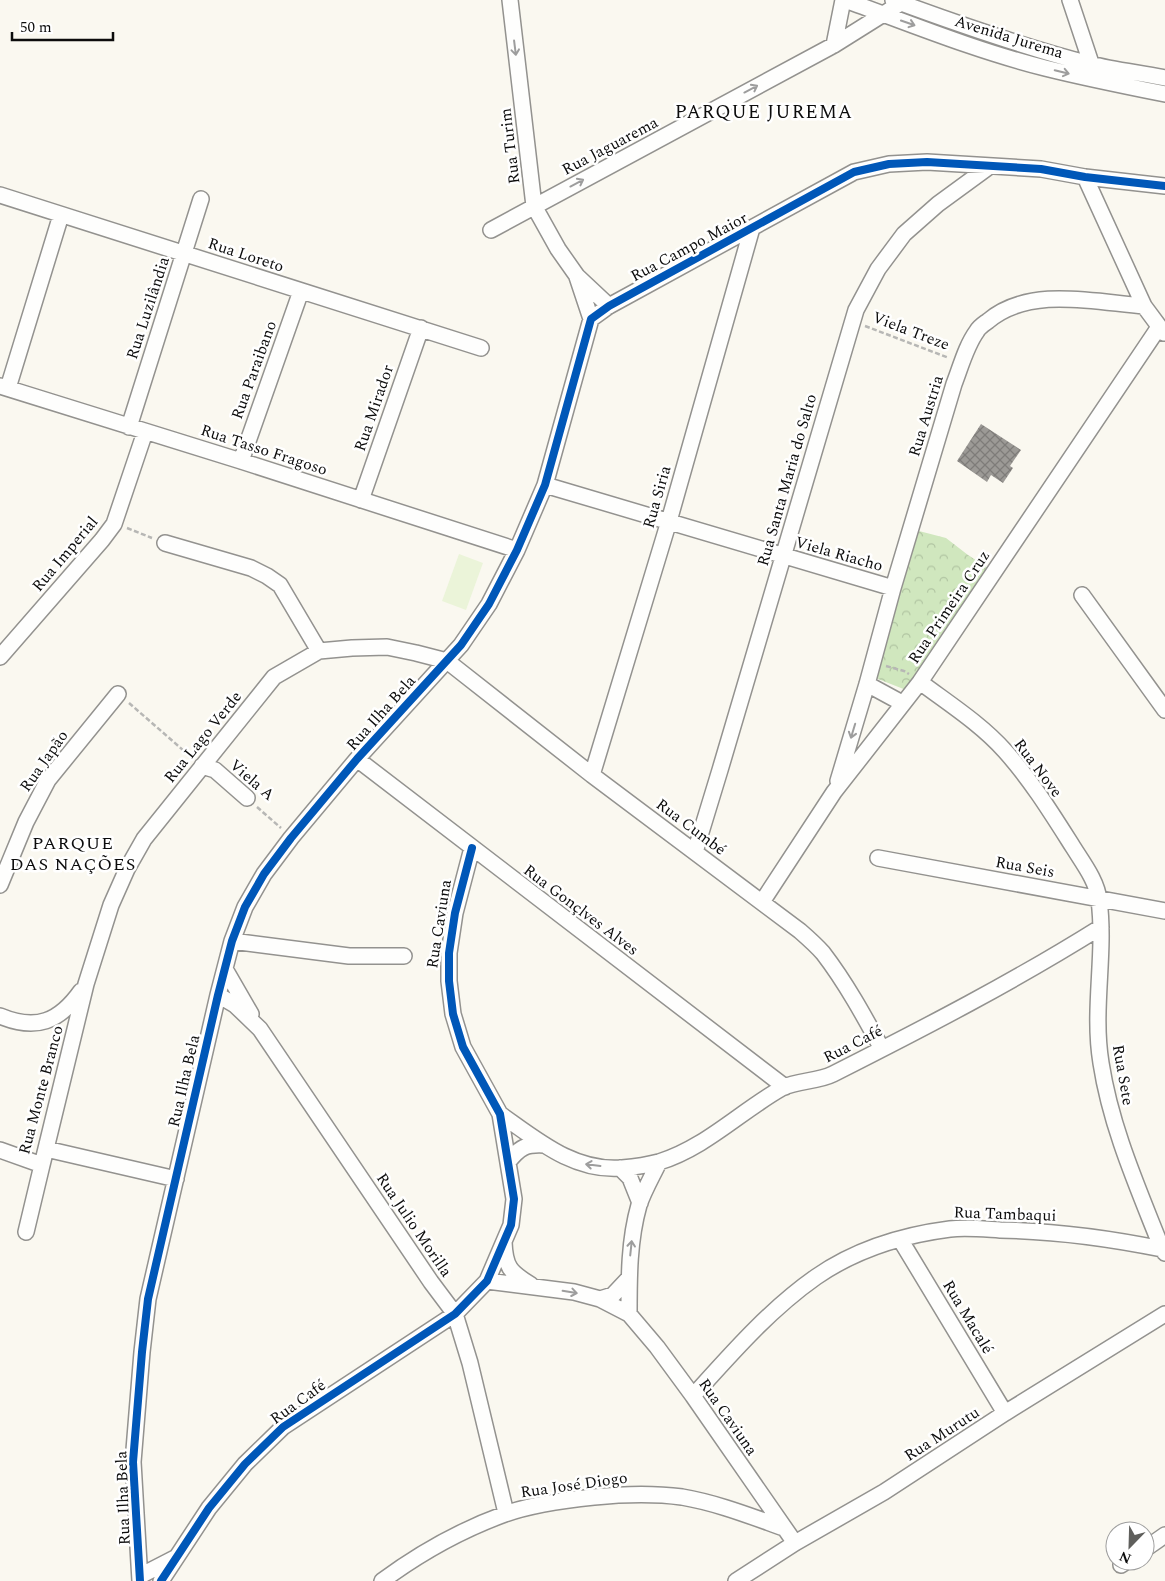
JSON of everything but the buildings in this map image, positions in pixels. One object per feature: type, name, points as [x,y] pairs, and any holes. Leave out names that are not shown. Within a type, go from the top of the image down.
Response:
[{"type":"street","name":"Rua Turim","points":[[510,0],[534,206],[558,249],[577,276],[609,306]]},
{"type":"street","name":"Avenida Jurema","points":[[844,0],[982,49],[1043,68],[1165,94]]},
{"type":"street","points":[[834,45],[844,0]]},
{"type":"street","points":[[1070,0],[1096,80]]},
{"type":"street","name":"Rua Jaguarema","points":[[491,230],[834,45],[884,14],[897,2]]},
{"type":"street","name":"Avenida Jurema","points":[[897,2],[986,34],[1092,64],[1165,78]]},
{"type":"street","name":"Rua Campo Maior","points":[[591,319],[609,306],[854,172],[889,164],[927,162],[1041,169],[1085,177],[1165,186]]},
{"type":"street","name":"Rua Santa Maria do Salto","points":[[695,852],[856,310],[878,269],[904,234],[938,204],[990,166]]},
{"type":"street","points":[[1085,177],[1144,306],[1162,330]]},
{"type":"street","name":"Rua Loreto","points":[[0,195],[481,348]]},
{"type":"street","name":"Rua Luzilândia","points":[[129,427],[201,199]]},
{"type":"street","points":[[4,387],[61,214]]},
{"type":"street","name":"Rua Siria","points":[[592,775],[669,521],[752,228]]},
{"type":"street","name":"Rua Turim","points":[[577,276],[591,319]]},
{"type":"street","name":"Rua Paraibano","points":[[241,461],[301,291]]},
{"type":"street","name":"Rua Austria","points":[[834,792],[954,384],[977,330],[1006,308],[1020,302],[1041,299],[1075,300],[1144,306]]},
{"type":"street","points":[[447,661],[461,645],[489,604],[517,550],[545,485],[591,319]]},
{"type":"street","name":"Rua Mirador","points":[[361,500],[421,328]]},
{"type":"street","name":"Rua Primeira Cruz","points":[[762,902],[834,792],[902,702],[920,682],[1162,330]]},
{"type":"street","name":"Rua Tasso Fragoso","points":[[4,387],[517,550]]},
{"type":"street","name":"Rua Imperial","points":[[0,657],[114,524],[145,432]]},
{"type":"street","name":"Viela Riacho","points":[[545,485],[893,588]]},
{"type":"street","points":[[165,542],[251,568],[280,585],[319,651]]},
{"type":"street","points":[[1082,595],[1165,710]]},
{"type":"street","name":"Rua Lago Verde","points":[[86,984],[111,905],[127,869],[144,839],[274,677],[319,651],[387,647],[416,652],[447,661]]},
{"type":"street","name":"Rua Cumbé","points":[[447,661],[592,775],[800,931],[821,952],[856,1003],[882,1050]]},
{"type":"street","name":"Rua Ilha Bela","points":[[140,1579],[133,1462],[148,1299],[232,941],[245,906],[264,874],[357,760],[447,661]]},
{"type":"street","points":[[869,677],[902,702]]},
{"type":"street","name":"Rua Nove","points":[[920,682],[1004,750],[1066,836],[1092,878],[1099,898]]},
{"type":"street","name":"Rua Japão","points":[[0,885],[26,822],[48,780],[118,694]]},
{"type":"street","name":"Rua Gonçlves Alves","points":[[357,760],[785,1087]]},
{"type":"street","name":"Viela A","points":[[202,766],[215,770],[247,798]]},
{"type":"street","name":"Rua Caviuna","points":[[472,848],[455,913],[449,953],[448,981],[453,1014],[463,1047],[500,1114],[514,1199],[510,1225],[487,1281]]},
{"type":"street","name":"Rua Seis","points":[[878,858],[1165,911]]},
{"type":"street","name":"Rua Sete","points":[[1099,898],[1101,927],[1098,1017],[1100,1060],[1108,1101],[1123,1148],[1163,1251]]},
{"type":"street","name":"Rua Café","points":[[659,1162],[704,1140],[751,1107],[785,1087],[826,1077],[882,1050],[1048,960],[1101,927]]},
{"type":"street","points":[[232,941],[349,956],[404,956]]},
{"type":"street","points":[[224,969],[260,1029]]},
{"type":"street","points":[[0,1016],[26,1024],[42,1023],[60,1015],[71,1005],[86,984]]},
{"type":"street","name":"Rua Monte Branco","points":[[0,1150],[42,1165],[86,984]]},
{"type":"street","name":"Rua Julio Morilla","points":[[218,995],[235,1005],[260,1029],[431,1282],[455,1314],[470,1363],[506,1514]]},
{"type":"street","name":"Rua Caviuna","points":[[500,1114],[566,1158],[588,1165],[620,1168],[659,1162]]},
{"type":"street","points":[[508,1162],[524,1146],[532,1144],[544,1145]]},
{"type":"street","points":[[46,1149],[176,1179]]},
{"type":"street","points":[[487,1281],[574,1292],[600,1299],[629,1314],[631,1244],[640,1203],[659,1162]]},
{"type":"street","points":[[26,1232],[42,1165]]},
{"type":"street","points":[[620,1168],[630,1178],[640,1203]]},
{"type":"street","name":"Rua Tambaqui","points":[[693,1396],[778,1307],[816,1277],[859,1253],[900,1239],[952,1229],[1031,1231],[1119,1240],[1163,1251]]},
{"type":"street","name":"Rua Macalé","points":[[900,1239],[1005,1414]]},
{"type":"street","name":"Rua Caviuna","points":[[504,1241],[505,1258],[510,1270],[535,1287]]},
{"type":"street","points":[[600,1299],[613,1295],[629,1278]]},
{"type":"street","name":"Rua Café","points":[[161,1581],[209,1508],[245,1464],[283,1427],[455,1314],[487,1281]]},
{"type":"street","name":"Rua Caviuna","points":[[629,1314],[657,1347],[693,1396],[795,1543]]},
{"type":"street","name":"Rua Murutu","points":[[736,1581],[795,1543],[884,1492],[1165,1314]]},
{"type":"street","name":"Rua José Diogo","points":[[382,1581],[406,1563],[452,1536],[506,1514],[538,1505],[631,1493],[681,1497],[731,1509],[784,1528]]},
{"type":"street","name":"Rua Café","points":[[140,1579],[177,1557]]},
{"type":"path","points":[[114,524],[165,542]]},
{"type":"path","points":[[869,677],[883,665],[904,671],[920,682]]},
{"type":"green space","points":[[919,531],[946,538],[988,568],[906,690],[873,677]]},
{"type":"green space","points":[[459,554],[483,563],[466,610],[442,601]]},
{"type":"cycle path","points":[[140,1581],[133,1462],[148,1299],[232,941],[245,907],[264,874],[291,838],[357,759],[461,645],[489,604],[517,550],[545,485],[591,319],[609,306],[854,172],[889,164],[927,162],[1041,169],[1085,177],[1165,186]]},
{"type":"cycle path","points":[[161,1581],[209,1508],[245,1464],[283,1427],[455,1314],[487,1281],[511,1225],[514,1199],[500,1114],[463,1047],[453,1014],[449,981],[449,953],[455,913],[472,848]]},
{"type":"district","name":"PARQUE JUREMA","points":[[764,112]]},
{"type":"district","name":"PARQUE DAS NAÇÕES","points":[[73,853]]}]
